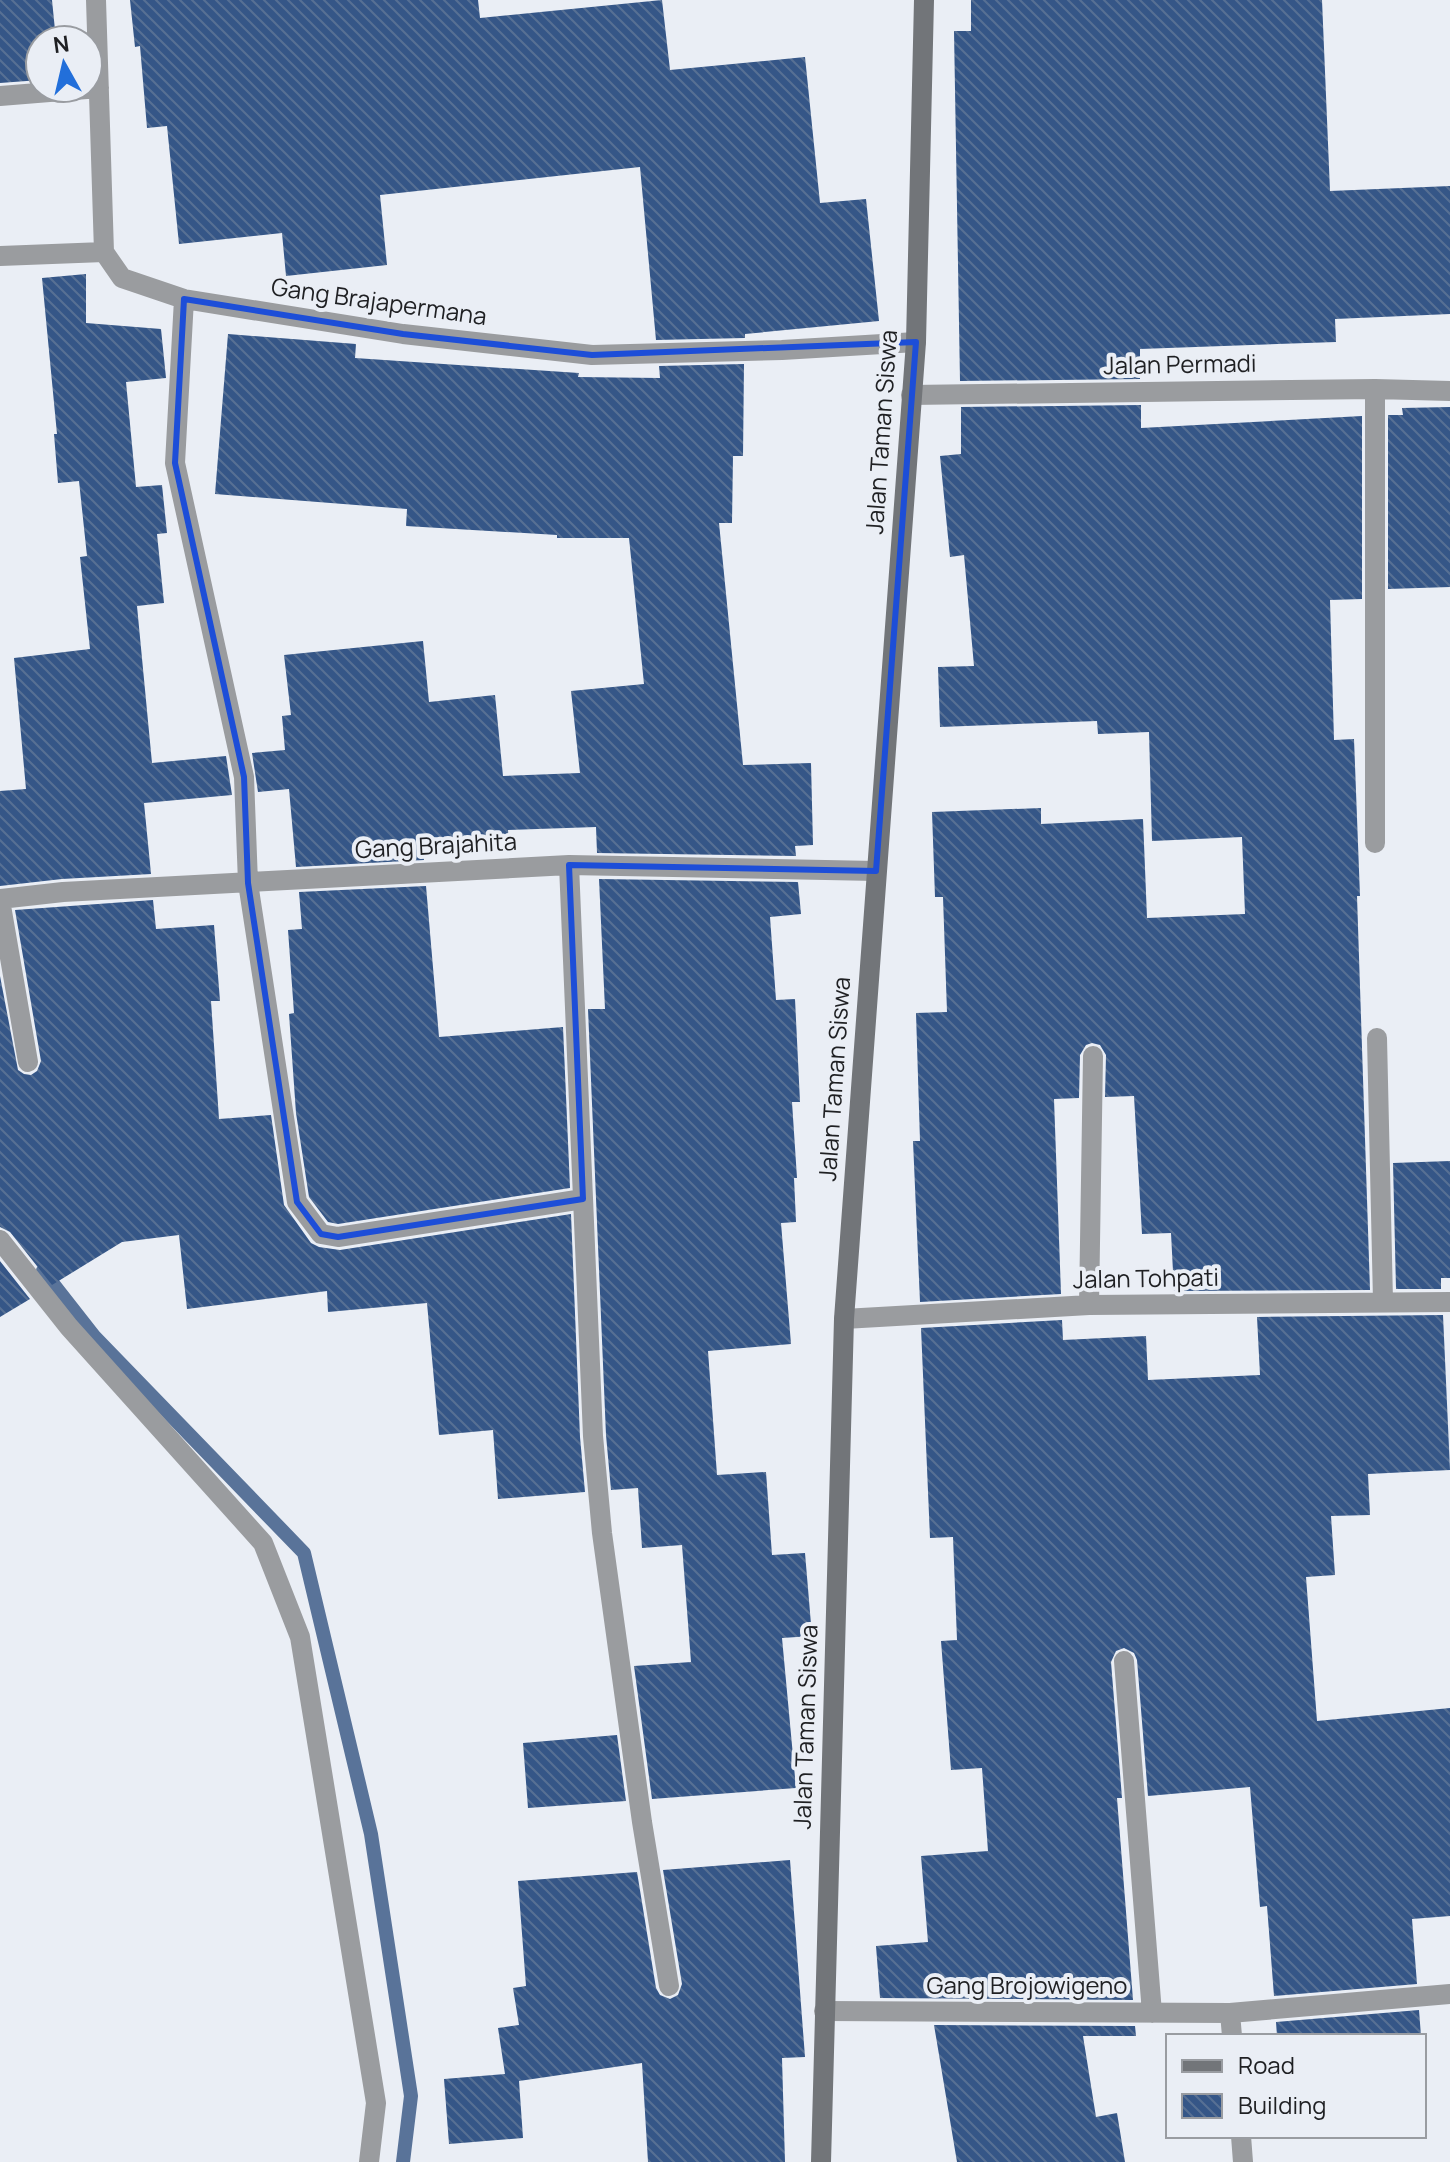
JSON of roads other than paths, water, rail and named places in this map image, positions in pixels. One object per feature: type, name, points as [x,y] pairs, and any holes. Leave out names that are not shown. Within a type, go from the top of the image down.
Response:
[{"type":"main road","name":"Jalan Taman Siswa","points":[[821,2162],[844,1319],[916,342],[924,0]]},
{"type":"street","points":[[96,0],[97,24]]},
{"type":"street","points":[[0,96],[24,94]]},
{"type":"street","points":[[0,256],[104,252],[99,104]]},
{"type":"street","name":"Gang Brajapermana","points":[[104,252],[122,278],[184,299],[403,334],[592,355],[782,350],[916,342]]},
{"type":"street","points":[[184,299],[175,463],[244,777],[248,883],[297,1202],[321,1234],[338,1237],[583,1199]]},
{"type":"street","points":[[1375,389],[1375,843]]},
{"type":"street","name":"Jalan Permadi","points":[[911,395],[1375,389],[1450,391]]},
{"type":"street","points":[[569,865],[593,1436],[602,1533],[642,1822],[669,1986]]},
{"type":"street","name":"Gang Brajahita","points":[[0,899],[63,892],[569,865],[876,871]]},
{"type":"street","points":[[0,899],[28,1062]]},
{"type":"street","points":[[1377,1038],[1383,1301]]},
{"type":"street","points":[[1089,1305],[1093,1056]]},
{"type":"street","points":[[0,1240],[69,1327],[263,1543],[283,1590],[300,1637],[376,2103],[369,2162]]},
{"type":"street","name":"Jalan Tohpati","points":[[844,1319],[1089,1305],[1450,1302]]},
{"type":"street","points":[[1124,1661],[1152,2013]]},
{"type":"street","name":"Gang Brojowigeno","points":[[824,2011],[1230,2013],[1450,1994]]},
{"type":"street","points":[[1230,2013],[1232,2034]]},
{"type":"street","points":[[1241,2138],[1243,2162]]},
{"type":"waterway","points":[[43,1271],[94,1336],[304,1553],[371,1834],[411,2096],[403,2162]]}]
